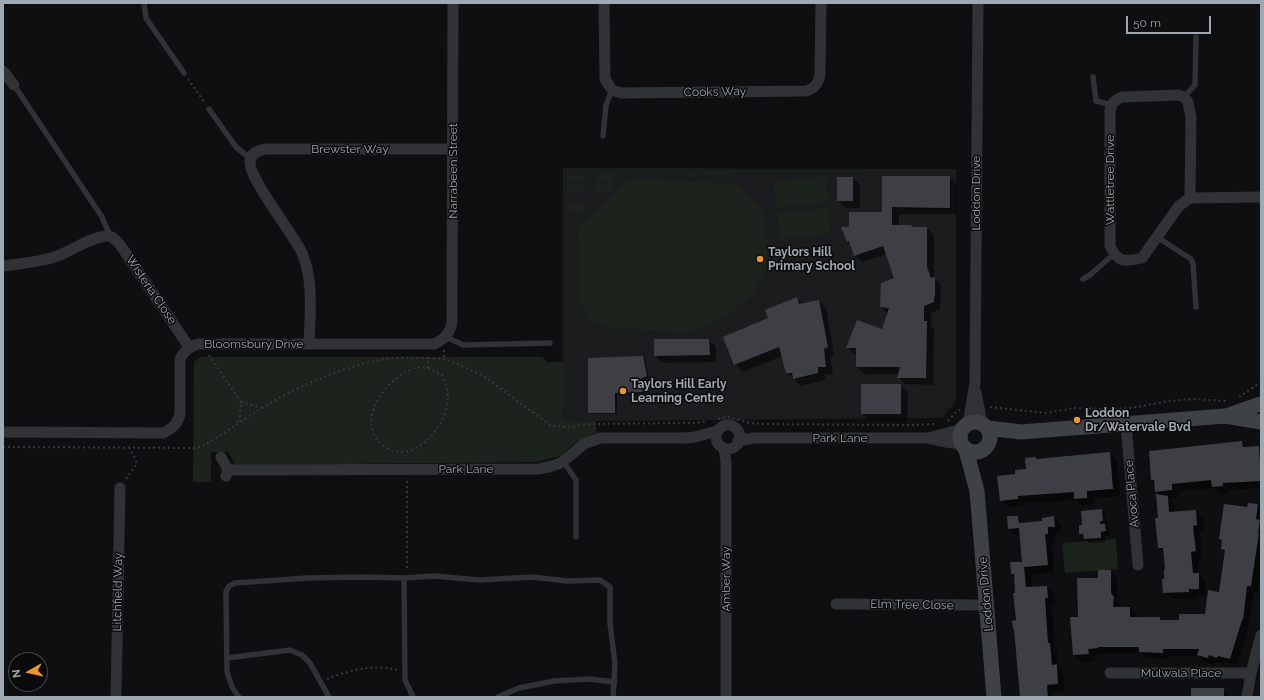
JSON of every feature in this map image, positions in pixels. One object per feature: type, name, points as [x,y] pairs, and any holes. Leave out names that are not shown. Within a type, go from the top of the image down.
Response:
[{"type":"street","name":"Narrabeen Street","points":[[446,336],[450,330],[452,322],[453,3]]},
{"type":"street","points":[[604,3],[605,79],[612,90]]},
{"type":"street","name":"Cooks Way","points":[[612,90],[621,93],[806,91],[812,89],[816,85],[820,74],[821,3]]},
{"type":"street","name":"Loddon Drive","points":[[978,3],[975,383],[979,433],[978,491],[994,697]]},
{"type":"street","points":[[3,71],[14,85]]},
{"type":"street","points":[[1111,105],[1122,97],[1179,95],[1184,97],[1188,102],[1191,117],[1190,198]]},
{"type":"street","name":"Wattletree Drive","points":[[1111,105],[1110,246],[1114,254]]},
{"type":"street","name":"Brewster Way","points":[[251,159],[261,150],[453,149]]},
{"type":"street","points":[[251,159],[251,168],[255,177],[294,238],[302,254],[308,274],[310,291],[309,344]]},
{"type":"street","points":[[1114,254],[1121,260],[1130,261],[1142,258],[1179,206],[1190,198],[1261,197]]},
{"type":"street","points":[[3,266],[56,257],[98,237],[110,236]]},
{"type":"street","name":"Wisteria Close","points":[[110,236],[116,239],[121,246],[189,347]]},
{"type":"street","name":"Bloomsbury Drive","points":[[3,432],[162,433],[173,428],[178,422],[180,414],[180,359],[184,351],[189,347],[198,344],[434,344],[441,341],[446,336]]},
{"type":"street","points":[[979,433],[975,453],[964,447],[960,436],[979,433],[1021,432],[1225,416],[1261,422],[1258,413],[1261,403]]},
{"type":"street","points":[[1225,416],[1261,403]]},
{"type":"street","name":"Avoca Place","points":[[1126,424],[1138,565]]},
{"type":"street","name":"Park Lane","points":[[927,438],[945,433],[979,433]]},
{"type":"street","name":"Park Lane","points":[[221,457],[227,473],[538,469],[549,467],[564,461],[584,444],[600,438],[695,437],[728,440],[753,438],[927,438],[964,447]]},
{"type":"street","name":"Amber Way","points":[[726,697],[726,462],[728,440]]},
{"type":"street","name":"Loddon Drive","points":[[964,447],[978,491]]},
{"type":"street","name":"Litchfield Way","points":[[116,697],[120,488]]},
{"type":"street","name":"Elm Tree Close","points":[[836,604],[987,605]]},
{"type":"street","points":[[1247,697],[1251,673],[1261,635]]},
{"type":"street","name":"Mulwala Place","points":[[1110,672],[1251,673]]},
{"type":"lane","points":[[144,3],[146,18],[184,73]]},
{"type":"lane","points":[[1184,97],[1195,85],[1196,37]]},
{"type":"lane","points":[[1093,77],[1096,101],[1111,105]]},
{"type":"lane","name":"Wisteria Close","points":[[14,85],[102,217],[110,236]]},
{"type":"lane","points":[[603,136],[606,105],[612,90]]},
{"type":"lane","points":[[209,109],[236,148],[251,159]]},
{"type":"lane","points":[[1157,237],[1191,259],[1193,264],[1196,307]]},
{"type":"lane","points":[[1083,279],[1090,275],[1114,254]]},
{"type":"lane","points":[[446,336],[463,345],[550,342]]},
{"type":"lane","points":[[564,461],[576,480],[576,537]]},
{"type":"lane","points":[[239,697],[232,687],[227,672],[226,592],[230,586],[235,583],[308,578],[406,578],[434,576],[480,580],[532,577],[568,581],[600,580],[610,587],[610,623],[616,664],[613,697]]},
{"type":"lane","points":[[406,578],[405,680],[413,697]]},
{"type":"lane","points":[[227,658],[290,650],[302,655],[310,663],[329,697]]},
{"type":"lane","points":[[498,697],[519,688],[554,681],[589,679],[615,682]]},
{"type":"path","points":[[184,73],[209,109]]},
{"type":"path","points":[[204,344],[206,351],[241,402],[240,416],[237,426]]},
{"type":"path","points":[[3,447],[199,447],[237,426],[262,408],[304,386],[344,370],[392,358],[444,359],[458,364],[484,376],[550,425],[560,427],[571,427],[587,424],[696,423],[728,417],[750,423],[762,424],[915,425],[947,423],[945,433]]},
{"type":"path","points":[[428,358],[428,368]]},
{"type":"path","points":[[418,367],[428,368],[442,375],[447,384],[448,401],[442,420],[428,440],[417,448],[407,452],[397,453],[381,444],[375,436],[371,419],[376,404],[391,382],[401,375],[418,367]]},
{"type":"path","points":[[1234,399],[1261,382]]},
{"type":"path","points":[[1000,407],[1046,413],[1074,408],[1125,408],[1192,399],[1218,401],[1230,400]]},
{"type":"path","points":[[241,402],[262,408]]},
{"type":"path","points":[[120,488],[137,463],[129,447]]},
{"type":"path","points":[[406,578],[407,482]]},
{"type":"path","points":[[320,682],[353,670],[391,669],[405,672]]},
{"type":"shaded area","name":"Taylors Hill Primary School","points":[[563,168],[956,169],[956,401],[942,418],[563,420]]},
{"type":"shaded area","points":[[597,174],[613,174],[613,182],[598,182]]},
{"type":"shaded area","points":[[567,175],[583,175],[583,182],[568,182]]},
{"type":"shaded area","points":[[825,176],[828,202],[777,208],[773,183]]},
{"type":"shaded area","points":[[629,180],[736,183],[760,206],[768,240],[765,269],[753,295],[724,318],[687,332],[607,328],[589,320],[580,302],[578,228]]},
{"type":"shaded area","points":[[567,184],[583,184],[583,192],[568,192]]},
{"type":"shaded area","points":[[597,184],[613,184],[613,192],[597,192]]},
{"type":"shaded area","points":[[570,204],[585,204],[585,211],[570,211]]},
{"type":"shaded area","points":[[828,208],[831,233],[780,239],[777,214]]},
{"type":"shaded area","points":[[200,357],[542,357],[547,362],[564,362],[563,420],[596,421],[596,433],[576,442],[560,456],[535,462],[236,465],[228,452],[211,452],[211,482],[193,482],[194,362]]},
{"type":"shaded area","points":[[1116,539],[1118,569],[1065,573],[1062,543]]},
{"type":"building","points":[[882,176],[950,176],[950,208],[892,207],[892,225],[927,227],[927,267],[931,278],[935,277],[935,296],[934,302],[924,306],[924,321],[927,321],[926,378],[897,378],[900,367],[856,367],[856,348],[846,348],[857,320],[882,329],[889,308],[880,307],[881,283],[894,278],[883,246],[854,256],[849,241],[847,242],[841,227],[849,227],[849,212],[882,212]]},
{"type":"building","points":[[837,177],[853,177],[853,201],[837,201]]},
{"type":"building","points":[[797,297],[799,304],[819,300],[828,347],[824,349],[826,367],[818,367],[818,373],[793,379],[792,373],[786,373],[779,347],[734,365],[723,337],[768,318],[765,310]]},
{"type":"building","points":[[654,339],[709,339],[710,355],[654,356]]},
{"type":"building","name":"Taylors Hill Early Learning Centre","points":[[643,356],[647,376],[640,379],[643,392],[615,393],[615,413],[588,413],[588,358]]},
{"type":"building","points":[[861,384],[901,384],[901,414],[861,414]]},
{"type":"building","points":[[1242,441],[1243,447],[1259,446],[1261,481],[1223,483],[1223,486],[1212,487],[1211,480],[1172,484],[1172,490],[1155,492],[1154,480],[1151,480],[1149,451]]},
{"type":"building","points":[[1110,452],[1113,489],[1087,491],[1087,498],[1074,499],[1074,492],[1018,496],[1018,499],[1000,501],[997,476],[1015,474],[1015,470],[1026,469],[1025,458],[1036,457],[1036,459]]},
{"type":"building","points":[[1156,494],[1168,496],[1169,512],[1196,510],[1197,525],[1193,526],[1196,551],[1191,552],[1193,573],[1199,573],[1199,589],[1189,589],[1189,592],[1163,593],[1162,579],[1164,579],[1165,569],[1163,548],[1158,548],[1155,518],[1158,518]]},
{"type":"building","points":[[1248,503],[1258,504],[1256,519],[1260,520],[1259,533],[1251,586],[1247,586],[1243,620],[1230,659],[1218,656],[1217,658],[1209,655],[1208,658],[1197,655],[1199,649],[1163,649],[1163,653],[1139,652],[1139,647],[1098,647],[1088,649],[1089,654],[1073,655],[1070,617],[1078,617],[1077,578],[1098,578],[1098,570],[1111,570],[1111,593],[1114,597],[1113,607],[1130,607],[1130,617],[1160,617],[1160,620],[1179,620],[1179,614],[1205,614],[1208,590],[1219,592],[1225,550],[1221,549],[1222,540],[1219,539],[1224,504],[1247,507]]},
{"type":"building","points":[[1102,509],[1103,521],[1100,521],[1100,524],[1105,524],[1106,531],[1101,532],[1101,538],[1084,539],[1083,534],[1079,534],[1079,525],[1082,525],[1081,511]]},
{"type":"building","points":[[1007,516],[1018,516],[1019,523],[1042,521],[1042,518],[1054,516],[1055,527],[1048,527],[1048,534],[1045,534],[1048,565],[1024,567],[1026,587],[1047,586],[1048,598],[1045,598],[1048,643],[1050,643],[1052,665],[1057,664],[1058,684],[1047,685],[1048,697],[1020,697],[1012,621],[1016,620],[1013,593],[1015,593],[1014,574],[1011,574],[1010,562],[1022,562],[1019,528],[1008,529]]},
{"type":"building","points":[[1191,688],[1224,688],[1224,697],[1191,697]]},
{"type":"place","name":"Taylors Hill Primary School","points":[[760,259]]},
{"type":"place","name":"Taylors Hill Early Learning Centre","points":[[623,391]]},
{"type":"place","name":"Loddon Dr/Watervale Bvd","points":[[1077,420]]}]
